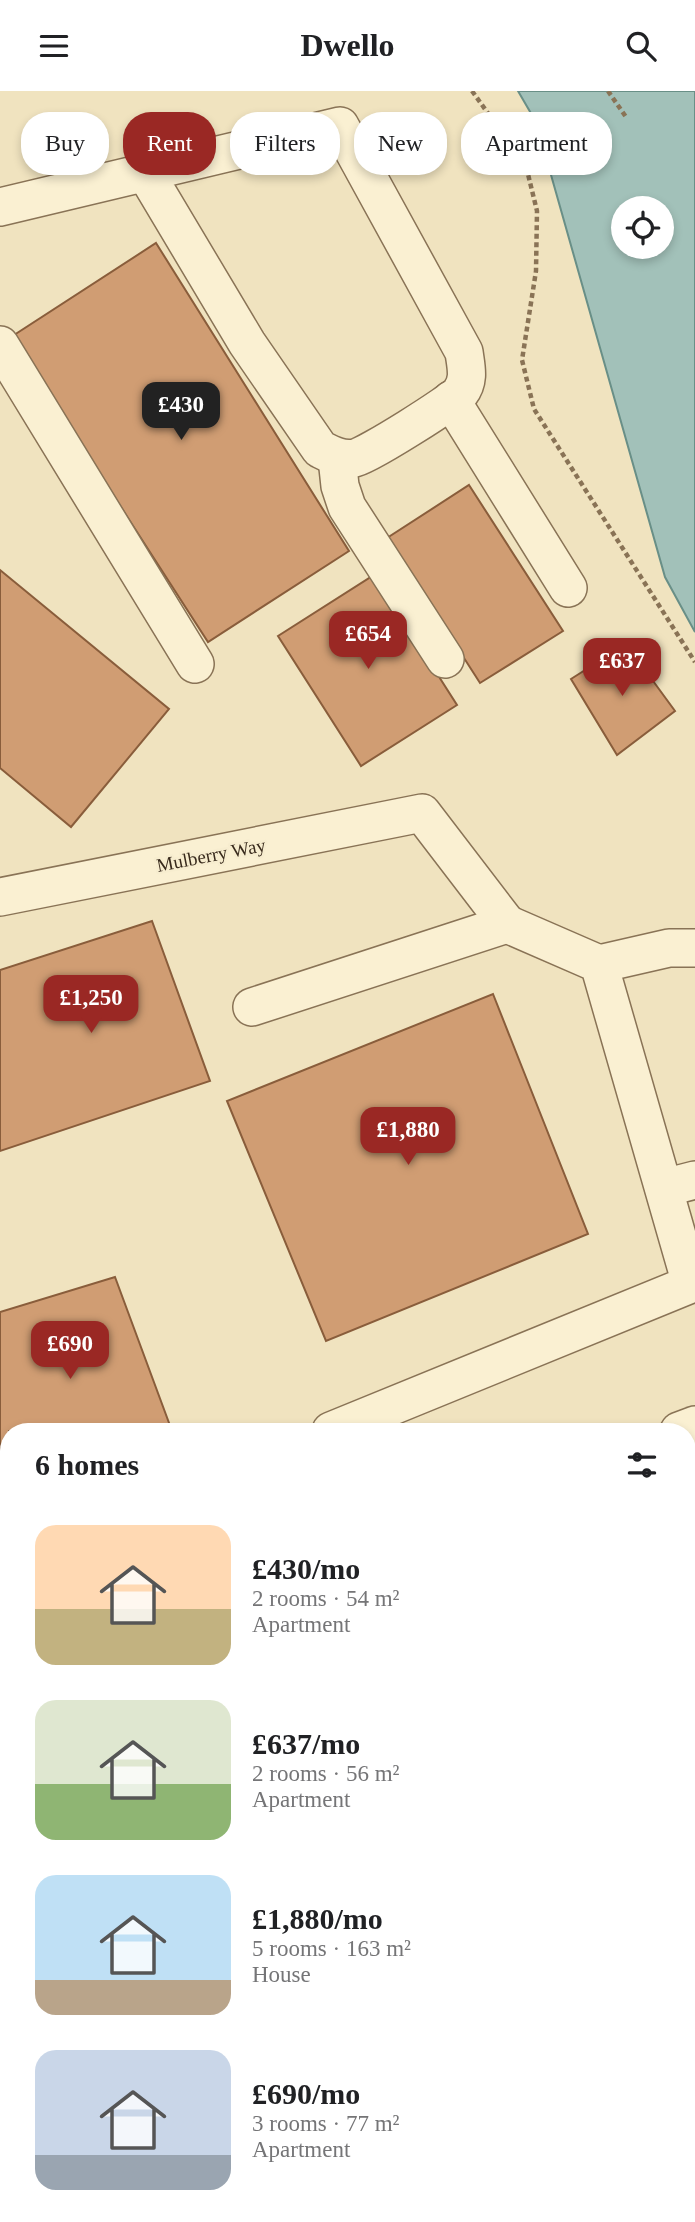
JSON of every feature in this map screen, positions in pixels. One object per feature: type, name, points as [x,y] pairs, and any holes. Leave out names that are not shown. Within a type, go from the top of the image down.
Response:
[{"type":"street","points":[[147,175],[247,343],[320,449],[337,458],[358,458],[459,395],[468,378],[464,352],[340,126],[216,155]]},
{"type":"street","points":[[0,207],[133,175]]},
{"type":"street","points":[[0,345],[195,664]]},
{"type":"street","points":[[451,400],[568,589]]},
{"type":"street","points":[[337,458],[340,486],[355,521],[445,659]]},
{"type":"street","name":"Mulberry Way","points":[[0,897],[422,813],[507,924]]},
{"type":"street","points":[[252,1007],[507,924],[599,964],[669,948],[695,948]]},
{"type":"street","points":[[351,1423],[691,1284],[679,1184],[599,964]]},
{"type":"path","points":[[472,91],[526,166],[537,211],[536,271],[522,360],[534,409],[695,662]]},
{"type":"path","points":[[608,91],[626,117]]},
{"type":"water","points":[[518,91],[695,91],[695,632],[665,577],[551,175],[612,175],[612,112],[530,112]]},
{"type":"building","points":[[156,243],[349,551],[208,642],[11,337]]},
{"type":"building","points":[[469,485],[563,631],[480,683],[387,538]]},
{"type":"building","points":[[0,570],[169,709],[71,827],[0,768]]},
{"type":"building","points":[[374,575],[457,705],[361,766],[278,636]]},
{"type":"building","points":[[626,644],[675,711],[617,755],[571,679]]},
{"type":"building","points":[[152,921],[210,1081],[0,1151],[0,970]]},
{"type":"building","points":[[493,994],[588,1234],[326,1341],[227,1101]]},
{"type":"building","points":[[115,1277],[169,1423],[0,1423],[0,1312]]}]
